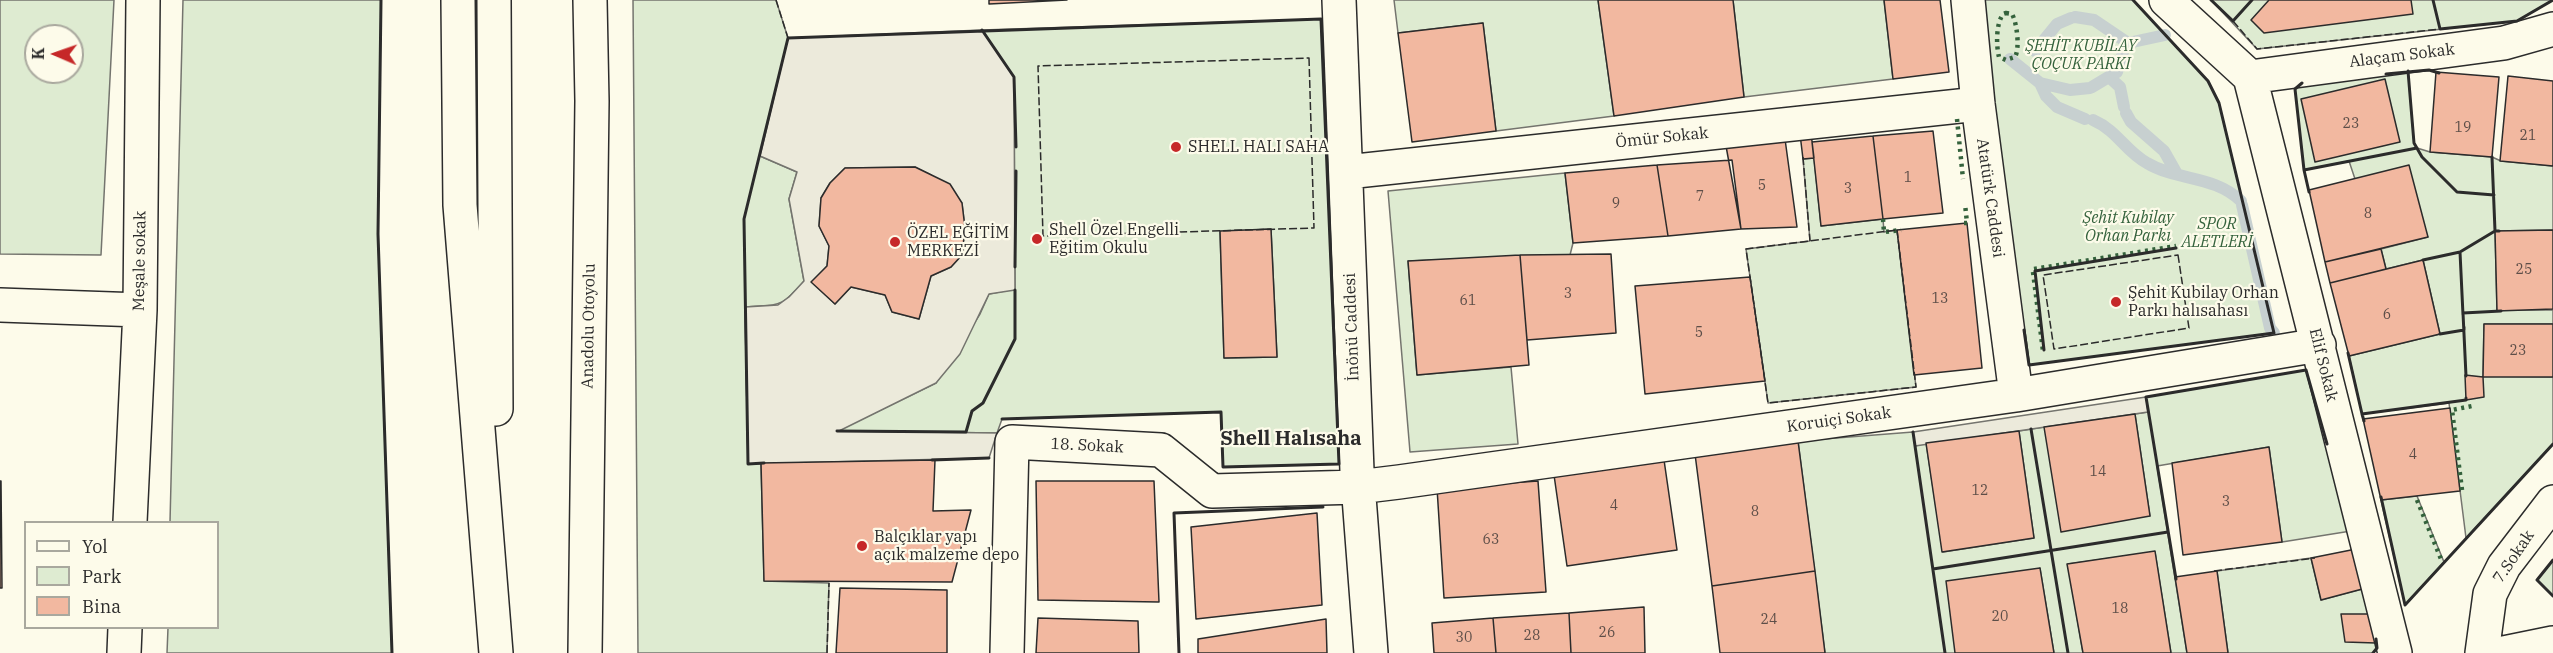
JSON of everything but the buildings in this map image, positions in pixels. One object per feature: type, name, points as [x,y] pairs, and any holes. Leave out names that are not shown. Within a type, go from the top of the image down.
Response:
[{"type":"main road","name":"Meşale sokak","points":[[130,521],[140,310],[143,0]]},
{"type":"main road","points":[[458,0],[460,205],[497,653]]},
{"type":"main road","points":[[494,0],[497,653]]},
{"type":"main road","name":"Anadolu Otoyolu","points":[[585,653],[592,101],[590,0]]},
{"type":"main road","name":"İnönü Caddesi","points":[[1339,0],[1358,487],[1371,653]]},
{"type":"main road","name":"Atatürk Caddesi","points":[[1968,0],[1978,104],[2016,395]]},
{"type":"main road","points":[[2166,0],[2250,77]]},
{"type":"main road","name":"Alaçam Sokak","points":[[2250,77],[2504,42],[2553,29]]},
{"type":"main road","name":"Elif Sokak","points":[[2250,77],[2395,653]]},
{"type":"main road","name":"Ömür Sokak","points":[[1347,172],[1978,104]]},
{"type":"main road","points":[[0,305],[140,310]]},
{"type":"main road","name":"Koruiçi Sokak","points":[[1358,487],[2016,395],[2319,345]]},
{"type":"main road","name":"18. Sokak","points":[[1007,653],[1012,442],[1161,450],[1212,491],[1358,487]]},
{"type":"main road","name":"7.Sokak","points":[[2482,653],[2490,594],[2504,566],[2553,502]]},
{"type":"main road","points":[[124,653],[125,629]]},
{"type":"main road","points":[[2504,653],[2553,643]]},
{"type":"green space","points":[[0,0],[114,0],[101,255],[0,254]]},
{"type":"green space","points":[[183,0],[381,0],[378,234],[392,653],[167,653],[168,629],[219,629],[219,521],[170,521]]},
{"type":"green space","points":[[633,0],[776,0],[788,38],[760,156],[797,172],[789,199],[804,281],[784,301],[766,306],[745,307],[748,463],[761,463],[764,581],[829,583],[827,653],[638,653]]},
{"type":"green space","points":[[1394,0],[1598,0],[1614,116],[1496,131],[1483,23],[1398,33]]},
{"type":"green space","points":[[1733,0],[1884,0],[1893,79],[1744,97]]},
{"type":"green space","name":"Şehit Kubilay Orhan Parkı","points":[[1983,0],[2133,0],[2208,81],[2219,103],[2274,333],[2029,365],[1996,157]]},
{"type":"green space","points":[[2211,0],[2553,0],[2517,21],[2257,49]]},
{"type":"green space","points":[[1321,19],[1339,464],[1223,467],[1221,412],[1002,419],[997,433],[837,431],[936,383],[980,314],[989,294],[1015,289],[1014,78],[982,30]],"holes":[[[1271,229],[1277,357],[1224,358],[1220,232]]]},
{"type":"green space","points":[[2408,71],[2414,143],[2417,148],[2430,152],[2492,157],[2501,161],[2553,166],[2553,230],[2495,231],[2497,310],[2553,310],[2553,324],[2484,324],[2483,376],[2553,377],[2553,444],[2466,538],[2449,403],[2362,414],[2349,356],[2440,334],[2423,260],[2386,269],[2381,249],[2428,237],[2355,179],[2349,161],[2304,170],[2295,89],[2302,83]]},
{"type":"green space","points":[[1814,158],[1821,226],[1883,219],[1884,232],[1897,230],[1916,387],[1768,403],[1746,249],[1810,241],[1803,159]]},
{"type":"green space","points":[[1565,173],[1573,243],[1570,255],[1408,261],[1417,375],[1511,367],[1518,444],[1410,452],[1388,191]]},
{"type":"green space","points":[[2306,370],[2351,531],[2282,542],[2269,447],[2157,466],[2187,653],[2171,653],[2155,552],[2068,564],[2083,653],[2054,653],[2040,568],[1955,653],[1825,653],[1798,441],[1913,432],[1915,446],[1926,443],[1943,552],[2034,538],[2019,431],[2044,427],[2150,516],[2135,414],[2148,412],[2146,397]]},
{"type":"green space","points":[[2417,496],[2444,562],[2405,605],[2381,500]]},
{"type":"green space","points":[[2311,558],[2321,600],[2366,588],[2376,632],[2377,648],[2373,653],[2228,653],[2217,571]]},
{"type":"green space","points":[[2553,560],[2553,596],[2537,580]]},
{"type":"shaded area","points":[[982,30],[1014,77],[1015,290],[989,294],[960,354],[936,383],[839,431],[997,433],[989,458],[748,464],[745,307],[778,305],[804,281],[789,199],[797,172],[760,156],[788,38]],"holes":[[[915,167],[931,175],[962,203],[965,228],[962,255],[951,267],[931,276],[919,319],[892,312],[885,295],[851,287],[835,304],[812,282],[827,266],[829,246],[819,226],[821,198],[830,183],[845,168]]]},
{"type":"shaded area","points":[[2146,397],[2148,412],[1915,446],[1913,432]]},
{"type":"waterway","name":"Şehit Kubilay Orhan Parkı","points":[[2075,17],[2094,20],[2128,43],[2165,35]]},
{"type":"waterway","name":"Şehit Kubilay Orhan Parkı","points":[[2035,51],[2057,24],[2071,18]]},
{"type":"waterway","name":"Şehit Kubilay Orhan Parkı","points":[[2092,87],[2117,72],[2123,53]]},
{"type":"waterway","name":"Şehit Kubilay Orhan Parkı","points":[[2010,59],[2040,83],[2046,96],[2057,107],[2085,119]]},
{"type":"waterway","name":"Şehit Kubilay Orhan Parkı","points":[[2109,77],[2120,87],[2124,107]]},
{"type":"waterway","name":"Şehit Kubilay Orhan Parkı","points":[[2040,83],[2070,90],[2090,88]]},
{"type":"waterway","name":"Şehit Kubilay Orhan Parkı","points":[[2126,113],[2131,122],[2164,151],[2177,174]]},
{"type":"waterway","name":"Şehit Kubilay Orhan Parkı","points":[[2093,120],[2109,130],[2147,163],[2171,173],[2207,182],[2241,201]]},
{"type":"waterway","name":"Şehit Kubilay Orhan Parkı","points":[[2242,205],[2270,328],[2274,333]]},
{"type":"hedge","points":[[2006,13],[2012,14],[2014,18],[2018,42],[2015,57],[2006,60],[1999,57],[1997,41],[1999,23],[2003,14],[2006,13]]},
{"type":"hedge","points":[[1957,119],[1963,179]]},
{"type":"hedge","points":[[1964,223],[1967,223],[1965,204]]},
{"type":"hedge","points":[[1883,219],[1884,232],[1901,230]]},
{"type":"hedge","points":[[2034,269],[2176,246]]},
{"type":"hedge","points":[[2033,272],[2043,351]]},
{"type":"hedge","points":[[2462,490],[2452,410],[2472,406]]},
{"type":"hedge","points":[[2417,500],[2441,559]]},
{"type":"fence","points":[[776,0],[788,38]]},
{"type":"fence","points":[[2233,21],[2257,49],[2440,29]]},
{"type":"fence","points":[[1309,58],[1314,228],[1043,236],[1038,66],[1309,58]]},
{"type":"fence","points":[[1803,157],[1810,241]]},
{"type":"fence","points":[[1897,230],[1916,387],[1768,403],[1746,249],[1897,230]]},
{"type":"fence","points":[[2178,255],[2189,328],[2054,349],[2043,275],[2178,255]]},
{"type":"fence","points":[[2214,571],[2315,558]]},
{"type":"fence","points":[[827,653],[829,583]]},
{"type":"wall","points":[[381,0],[378,234],[392,653]]},
{"type":"wall","points":[[2024,330],[2029,365],[2274,333],[2219,103],[2208,81],[2133,0]]},
{"type":"wall","points":[[2211,0],[2233,21],[2252,0]]},
{"type":"wall","points":[[2433,0],[2440,29],[2517,21],[2553,0]]},
{"type":"wall","points":[[764,463],[748,464],[744,219],[788,38],[1321,19],[1339,464],[1223,467],[1221,412],[1002,419]]},
{"type":"wall","points":[[982,30],[1014,77],[1016,147]]},
{"type":"wall","points":[[2386,74],[2429,70],[2439,73]]},
{"type":"wall","points":[[2408,71],[2414,143],[2422,157],[2457,192],[2494,195]]},
{"type":"wall","points":[[2302,83],[2295,89],[2304,170],[2309,192]]},
{"type":"wall","points":[[2304,170],[2417,148]]},
{"type":"wall","points":[[2492,157],[2495,231],[2499,231]]},
{"type":"wall","points":[[1015,267],[1016,171]]},
{"type":"wall","points":[[2460,252],[2495,231]]},
{"type":"wall","points":[[2044,350],[2035,271],[2176,248]]},
{"type":"wall","points":[[2423,260],[2460,252],[2463,315]]},
{"type":"wall","points":[[837,431],[966,432],[972,411],[983,403],[1015,339],[1015,290]]},
{"type":"wall","points":[[2466,376],[2463,313],[2501,311]]},
{"type":"wall","points":[[2440,334],[2464,330],[2464,327]]},
{"type":"wall","points":[[2348,353],[2362,414]]},
{"type":"wall","points":[[2176,579],[2146,397],[2306,370],[2327,444]]},
{"type":"wall","points":[[2364,421],[2362,414],[2466,400],[2466,398]]},
{"type":"wall","points":[[2031,429],[2068,653]]},
{"type":"wall","points":[[1913,432],[1945,653]]},
{"type":"wall","points":[[2381,497],[2405,605],[2553,444]]},
{"type":"wall","points":[[932,460],[989,458]]},
{"type":"wall","points":[[1179,653],[1174,513],[1323,507]]},
{"type":"wall","points":[[1933,569],[2168,532]]},
{"type":"wall","points":[[2553,560],[2537,580],[2553,596]]},
{"type":"wall","points":[[2373,653],[2377,648],[2376,639]]},
{"type":"place","name":"SHELL HALI SAHA","points":[[1176,147]]},
{"type":"place","name":"Shell Özel Engelli Eğitim Okulu","points":[[1037,239]]},
{"type":"place","name":"ÖZEL EĞİTİM MERKEZİ","points":[[895,242]]},
{"type":"place","name":"Şehit Kubilay Orhan Parkı halısahası","points":[[2116,302]]},
{"type":"place","name":"Balçıklar yapı açık malzeme depo","points":[[862,546]]},
{"type":"district","name":"Shell Halısaha","points":[[1291,439]]},
{"type":"park label","name":"ŞEHİT KUBİLAY ÇOÇUK PARKI","points":[[2081,55]]},
{"type":"park label","name":"SPOR ALETLERİ","points":[[2217,233]]}]
